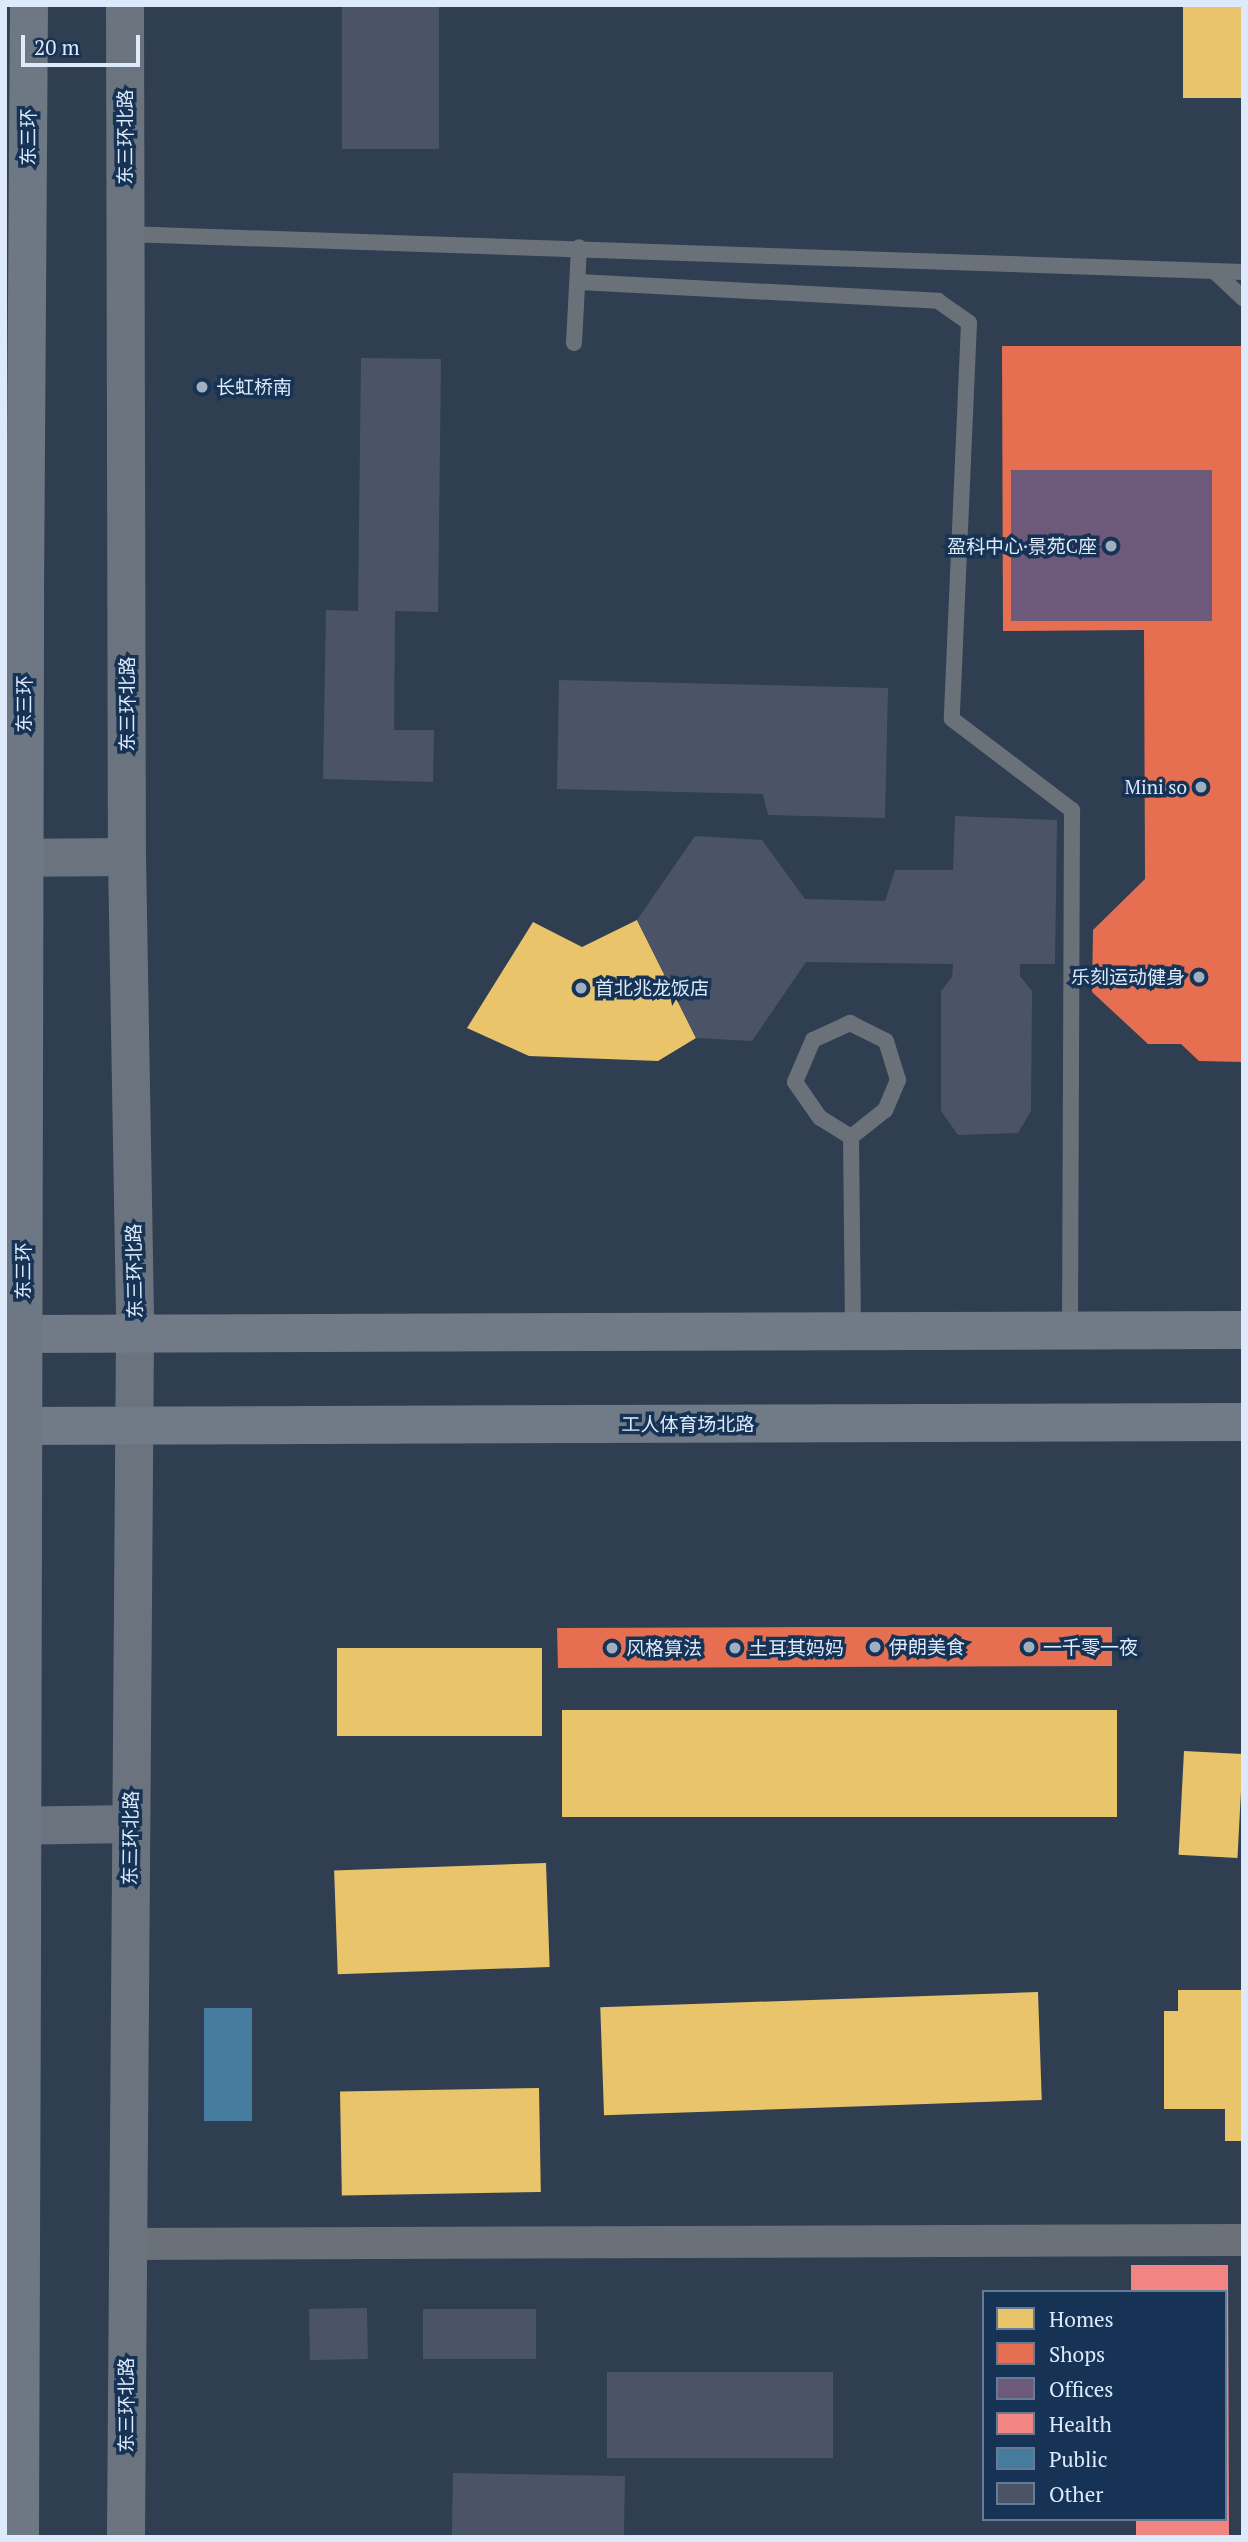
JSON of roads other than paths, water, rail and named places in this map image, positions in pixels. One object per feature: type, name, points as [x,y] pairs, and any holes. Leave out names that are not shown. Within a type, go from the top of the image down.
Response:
[{"type":"highway","name":"东三环","points":[[20,2537],[29,5]]},
{"type":"main road","points":[[5,1334],[853,1334],[1243,1330]]},
{"type":"main road","name":"工人体育场北路","points":[[5,1426],[1243,1422]]},
{"type":"street","name":"东三环北路","points":[[125,5],[127,857],[135,1336],[126,2245],[126,2537]]},
{"type":"street","points":[[5,858],[127,857]]},
{"type":"street","points":[[5,1826],[130,1824]]},
{"type":"street","points":[[126,2245],[1243,2239]]},
{"type":"lane","points":[[126,234],[579,247],[680,255],[1243,272]]},
{"type":"lane","points":[[574,343],[579,247]]},
{"type":"lane","points":[[1214,271],[1243,298]]},
{"type":"lane","points":[[579,282],[938,301],[969,323],[951,719],[1072,810],[1070,1333]]},
{"type":"lane","points":[[850,1023],[886,1041],[898,1080],[886,1110],[851,1138],[820,1118],[795,1082],[813,1040],[850,1023]]},
{"type":"lane","points":[[851,1138],[853,1334]]},
{"type":"place","name":"长虹桥南","points":[[202,387]]},
{"type":"place","name":"盈科中心·景苑C座","points":[[1111,546]]},
{"type":"place","name":"Mini so","points":[[1201,787]]},
{"type":"place","name":"乐刻运动健身","points":[[1199,977]]},
{"type":"place","name":"首北兆龙饭店","points":[[581,988]]},
{"type":"place","name":"伊朗美食","points":[[875,1647]]},
{"type":"place","name":"一千零一夜","points":[[1029,1647]]},
{"type":"place","name":"风格算法","points":[[612,1648]]},
{"type":"place","name":"土耳其妈妈","points":[[735,1648]]}]
